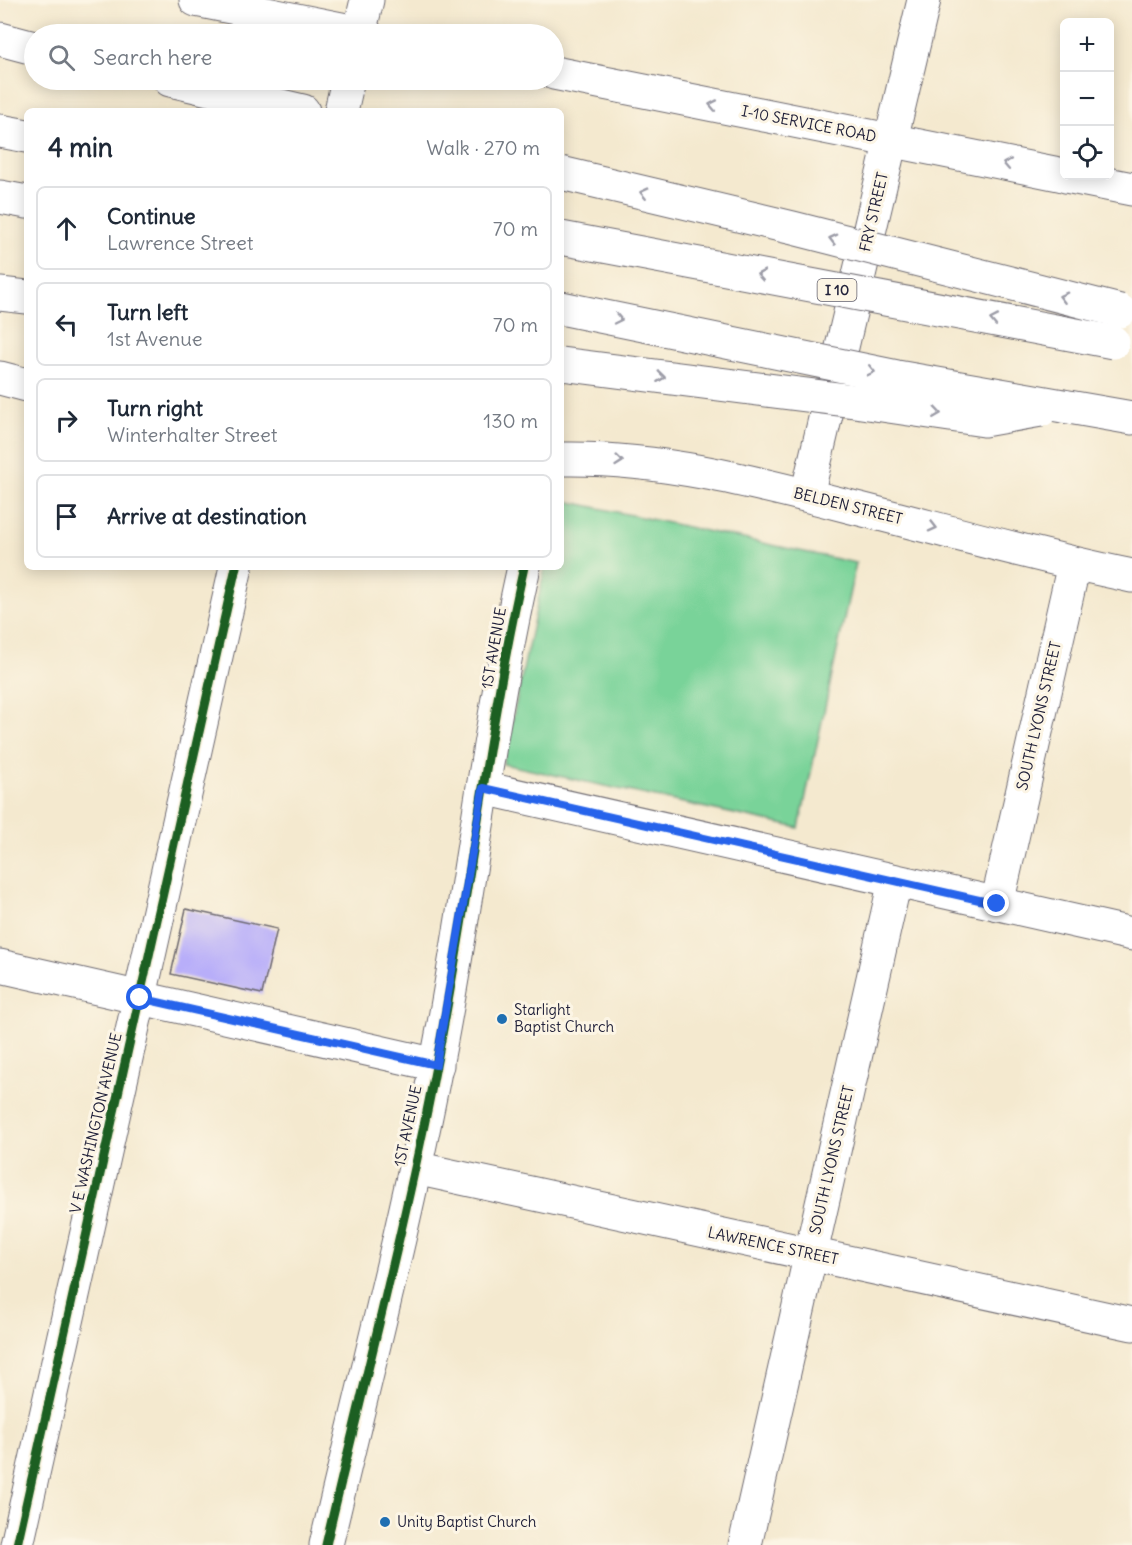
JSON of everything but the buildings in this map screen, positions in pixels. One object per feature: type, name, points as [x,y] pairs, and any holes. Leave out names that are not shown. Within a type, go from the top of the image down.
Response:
[{"type":"main road","points":[[196,0],[312,24]]},
{"type":"main road","points":[[363,24],[367,0]]},
{"type":"main road","name":"FRY STREET","points":[[807,495],[924,0]]},
{"type":"main road","points":[[0,39],[24,45]]},
{"type":"main road","name":"I-10 SERVICE ROAD","points":[[564,75],[1060,174]]},
{"type":"main road","points":[[215,90],[291,108]]},
{"type":"main road","points":[[342,108],[346,90]]},
{"type":"main road","points":[[0,131],[24,135]]},
{"type":"main road","points":[[564,174],[793,228],[1126,313]]},
{"type":"main road","name":"I-10 SERVICE ROAD","points":[[1089,180],[1132,189]]},
{"type":"main road","points":[[0,197],[24,201]]},
{"type":"main road","name":"I 10","points":[[564,239],[1123,344]]},
{"type":"main road","points":[[0,294],[24,297]]},
{"type":"main road","points":[[564,309],[897,376],[1132,418]]},
{"type":"main road","points":[[564,364],[984,420],[1063,406]]},
{"type":"main road","points":[[0,378],[24,384]]},
{"type":"main road","name":"BELDEN STREET","points":[[564,459],[596,458],[686,467],[807,495],[1074,564],[1132,576]]},
{"type":"main road","name":"SOUTH LYONS STREET","points":[[997,904],[1074,564]]},
{"type":"main road","name":"V E WASHINGTON AVENUE","points":[[17,1545],[235,570]]},
{"type":"main road","name":"1ST AVENUE","points":[[326,1545],[415,1168],[436,1065],[483,788],[523,570]]},
{"type":"main road","points":[[483,788],[1132,934]]},
{"type":"main road","name":"SOUTH LYONS STREET","points":[[745,1545],[895,881]]},
{"type":"main road","points":[[0,966],[436,1065]]},
{"type":"main road","name":"LAWRENCE STREET","points":[[415,1168],[1132,1324]]},
{"type":"green space","points":[[564,501],[856,563],[799,828],[503,764],[544,570],[564,570]]},
{"type":"cycle path","points":[[17,1545],[235,570]]},
{"type":"cycle path","points":[[326,1545],[424,1126],[448,1004],[499,691],[523,570]]},
{"type":"place","name":"Starlight Baptist Church","points":[[502,1019]]},
{"type":"place","name":"Unity Baptist Church","points":[[385,1522]]},
{"type":"route","points":[[140,998],[436,1065],[483,788],[997,904]]}]
